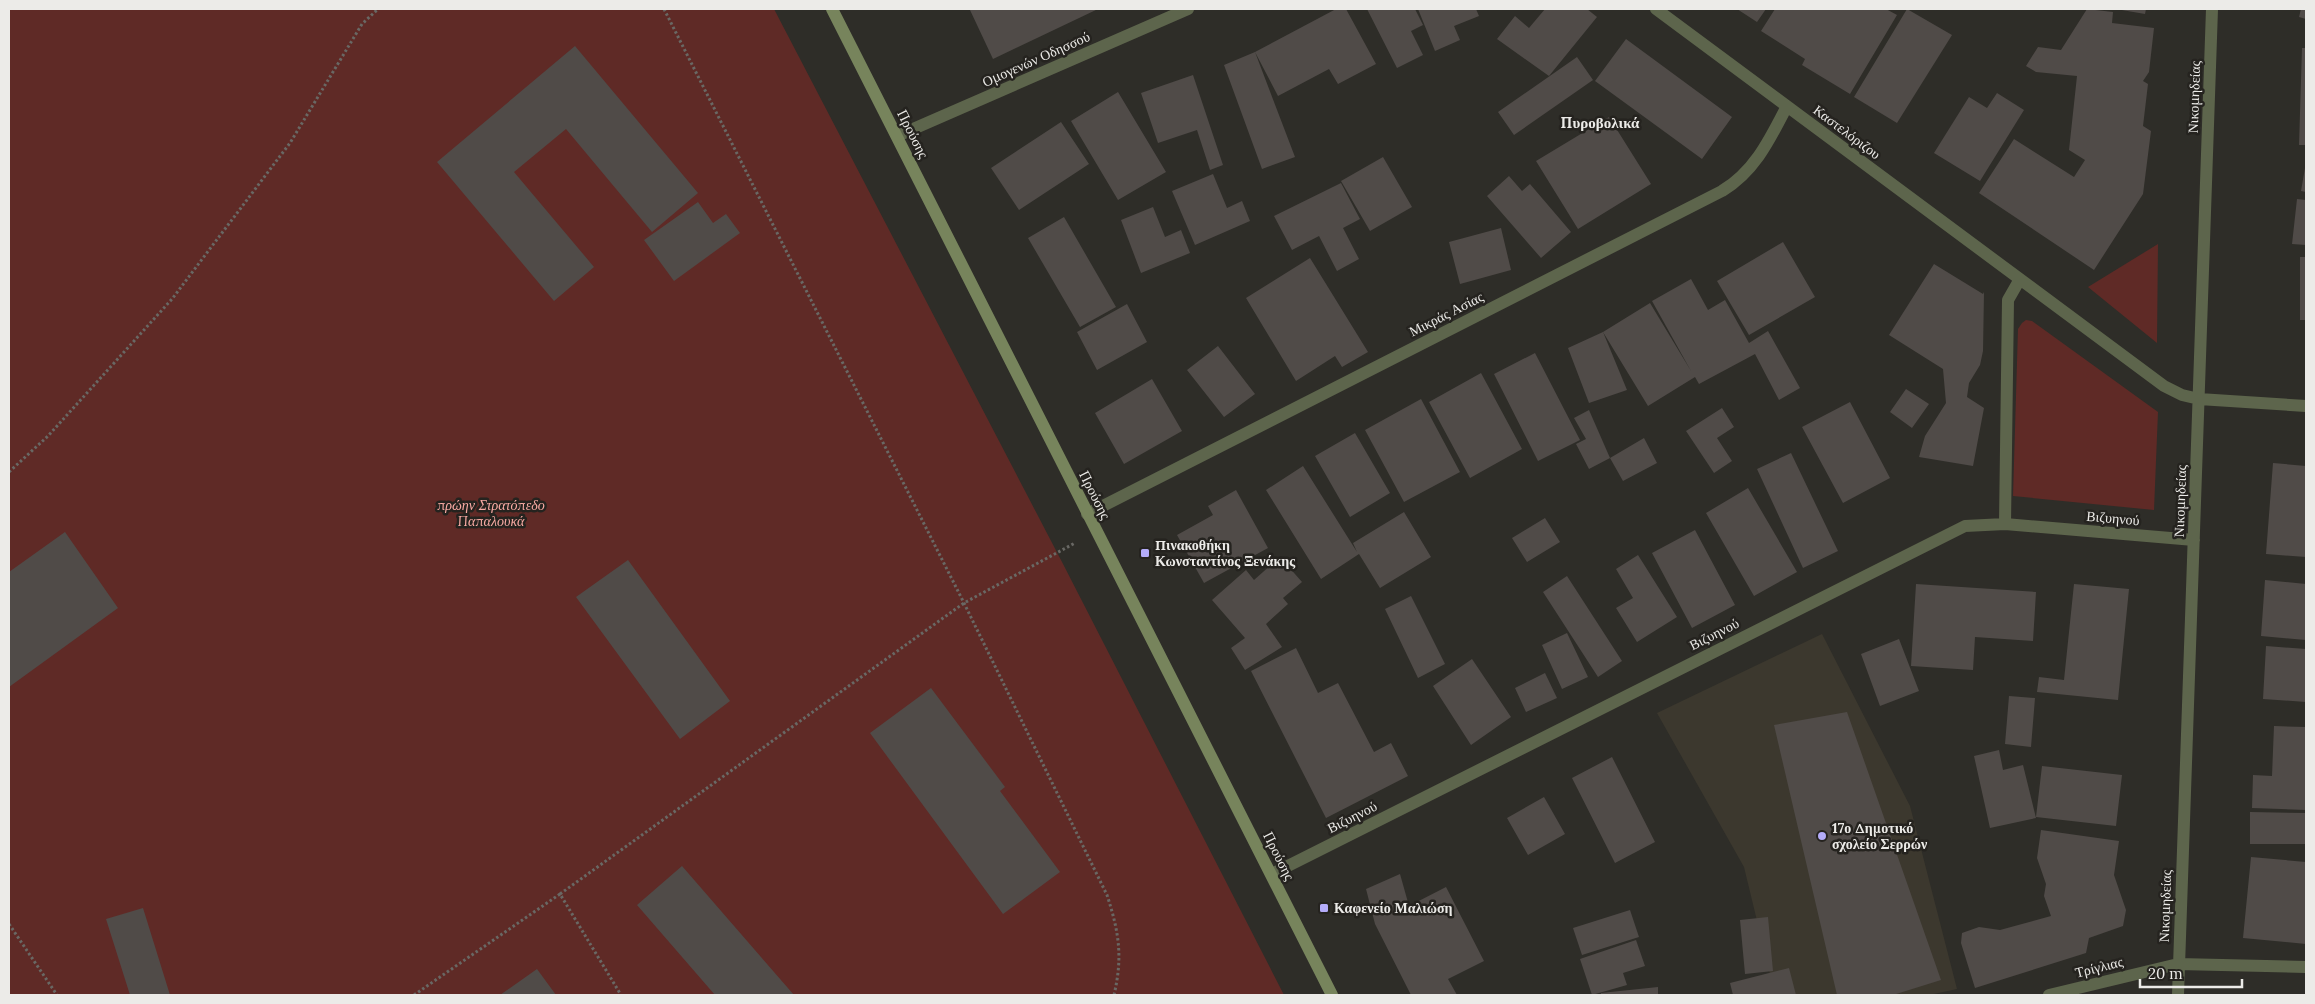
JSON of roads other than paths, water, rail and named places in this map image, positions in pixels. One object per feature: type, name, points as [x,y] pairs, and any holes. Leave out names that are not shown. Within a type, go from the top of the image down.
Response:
[{"type":"main road","name":"Προύσης","points":[[832,9],[1332,995]]},
{"type":"street","name":"Ομογενών Οδησσού","points":[[897,136],[1188,9]]},
{"type":"street","name":"Καστελόριζου","points":[[1656,9],[2164,386],[2182,395],[2199,399]]},
{"type":"street","name":"Νικομηδείας","points":[[2178,995],[2212,9]]},
{"type":"street","name":"Μικράς Ασίας","points":[[1087,514],[1722,191],[1738,181],[1753,165],[1763,151],[1787,106]]},
{"type":"street","points":[[2005,524],[2008,300],[2020,279]]},
{"type":"street","points":[[2199,399],[2306,406]]},
{"type":"street","name":"Βιζυηνού","points":[[1272,874],[1965,526],[2005,524],[2194,540]]},
{"type":"street","name":"Τρίγλιας","points":[[2048,995],[2178,964],[2306,967]]},
{"type":"place","name":"Πινακοθήκη Κωνσταντίνος Ξενάκης","points":[[1145,553]]},
{"type":"place","name":"17ο Δημοτικό σχολείο Σερρών","points":[[1822,836]]},
{"type":"place","name":"Καφενείο Μαλιώση","points":[[1324,908]]},
{"type":"district","name":"Πυροβολικά","points":[[1600,122]]},
{"type":"park label","name":"πρώην Στρατόπεδο Παπαλουκά","points":[[491,514]]}]
